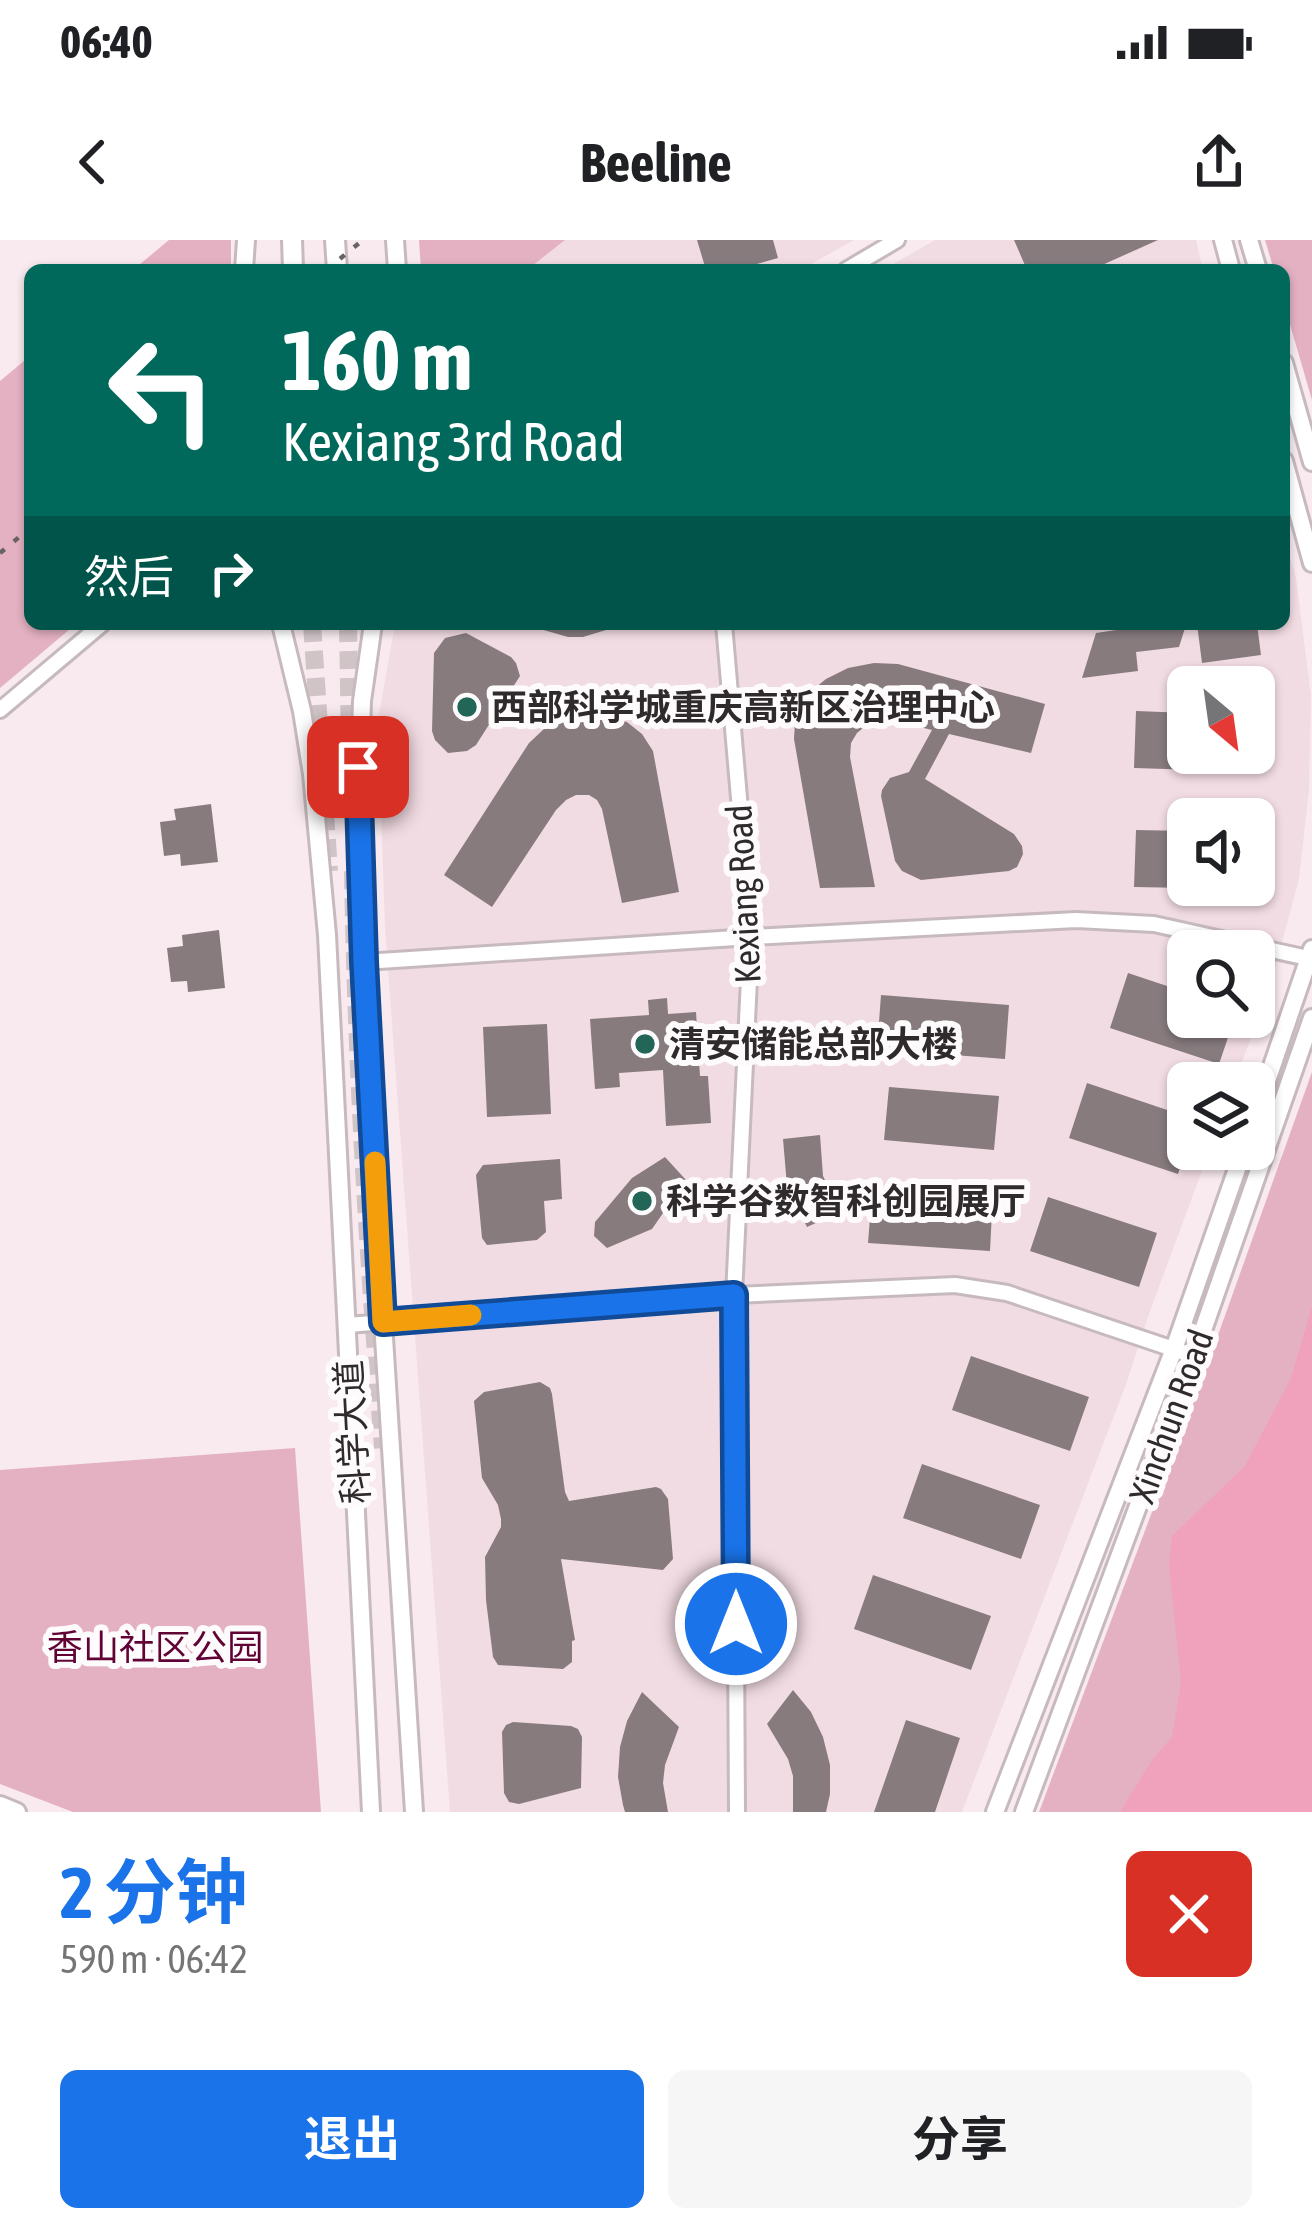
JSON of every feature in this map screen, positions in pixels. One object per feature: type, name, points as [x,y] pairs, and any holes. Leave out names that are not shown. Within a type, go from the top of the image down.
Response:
[{"type":"main road","points":[[1290,384],[1312,462]]},
{"type":"main road","points":[[1290,483],[1312,563]]},
{"type":"main road","name":"科学大道","points":[[282,630],[312,773],[325,914],[371,1812]]},
{"type":"main road","name":"科学大道","points":[[372,630],[358,767],[362,915],[414,1812]]},
{"type":"main road","points":[[325,914],[340,930],[352,929],[362,915]]},
{"type":"main road","points":[[1274,1062],[1311,956]]},
{"type":"main road","name":"Xinchun Road","points":[[1024,1812],[1194,1356],[1312,1018]]},
{"type":"main road","name":"Xinchun Road","points":[[995,1812],[1174,1349],[1237,1170]]},
{"type":"main road","points":[[0,1805],[17,1812]]},
{"type":"street","points":[[856,264],[897,240]]},
{"type":"street","points":[[0,710],[95,630]]},
{"type":"street","name":"Kexiang Road","points":[[725,630],[751,937],[734,1295],[736,1812]]},
{"type":"street","points":[[364,962],[1076,920],[1154,924],[1311,956]]},
{"type":"street","points":[[347,1324],[734,1295],[955,1285],[1007,1293],[1194,1356]]},
{"type":"shaded area","points":[[565,240],[854,240],[812,264],[535,264]]},
{"type":"shaded area","points":[[935,240],[1196,240],[1202,264],[893,264]]},
{"type":"shaded area","points":[[1290,558],[1311,696],[1309,790],[1299,879],[1275,968],[1275,930],[1167,930],[1167,1038],[1251,1038],[1242,1062],[1167,1062],[1167,1170],[1202,1170],[1125,1387],[962,1812],[450,1812],[385,928],[378,720],[394,630],[1290,630]]},
{"type":"shaded area","points":[[1312,1306],[1312,1812],[1120,1812],[1172,1737],[1181,1682],[1169,1566],[1172,1536],[1245,1466],[1291,1378]]},
{"type":"green space","points":[[169,240],[231,240],[231,264],[140,264]]},
{"type":"green space","points":[[419,240],[565,240],[535,264],[421,264]]},
{"type":"green space","points":[[1265,240],[1312,240],[1312,400],[1290,325],[1290,264],[1272,264]]},
{"type":"green space","points":[[24,361],[24,630],[69,630],[0,688],[0,381]]},
{"type":"green space","points":[[1312,1072],[1312,1812],[1039,1812],[1207,1366]]},
{"type":"green space","name":"香山社区公园","points":[[295,1448],[321,1812],[73,1812],[0,1784],[0,1470]]},
{"type":"building","points":[[697,240],[773,240],[778,258],[756,264],[704,264]]},
{"type":"building","points":[[1014,240],[1158,240],[1104,264],[1024,264]]},
{"type":"building","points":[[544,630],[606,630],[583,637]]},
{"type":"building","points":[[1184,630],[1179,647],[1136,652],[1138,671],[1082,678],[1096,633]]},
{"type":"building","points":[[1198,630],[1258,630],[1261,655],[1202,663]]},
{"type":"building","name":"西部科学城重庆高新区治理中心","points":[[466,633],[511,657],[520,676],[476,745],[448,753],[432,731],[434,653],[445,638]]},
{"type":"building","points":[[874,663],[898,664],[1045,704],[1031,753],[949,734],[925,779],[1014,834],[1023,854],[1017,867],[921,880],[902,871],[895,861],[882,790],[890,778],[909,772],[932,730],[880,721],[857,733],[850,757],[875,887],[820,888],[794,739],[795,721],[800,705],[826,679]]},
{"type":"building","points":[[1136,711],[1167,712],[1167,769],[1134,768]]},
{"type":"building","points":[[584,715],[627,722],[653,751],[679,892],[622,903],[602,809],[589,795],[576,795],[556,810],[492,907],[444,875],[529,743],[564,718]]},
{"type":"building","points":[[211,804],[218,862],[181,866],[180,854],[164,856],[160,822],[176,820],[174,809]]},
{"type":"building","points":[[1136,830],[1167,831],[1167,888],[1134,887]]},
{"type":"building","points":[[219,930],[225,988],[188,992],[187,981],[171,982],[167,948],[183,946],[182,935]]},
{"type":"building","points":[[1128,973],[1167,986],[1167,1038],[1228,1038],[1220,1062],[1213,1062],[1110,1028]]},
{"type":"building","points":[[881,995],[1009,1005],[1005,1059],[877,1049]]},
{"type":"building","name":"清安储能总部大楼","points":[[667,998],[668,1014],[696,1012],[700,1076],[708,1076],[711,1123],[666,1126],[663,1070],[619,1073],[620,1087],[595,1089],[590,1019],[649,1015],[648,1000]]},
{"type":"building","points":[[547,1024],[551,1114],[487,1117],[483,1027]]},
{"type":"building","points":[[1087,1083],[1167,1110],[1167,1170],[1179,1170],[1178,1174],[1069,1138]]},
{"type":"building","points":[[889,1087],[999,1096],[994,1150],[884,1140]]},
{"type":"building","points":[[820,1135],[823,1176],[840,1212],[807,1227],[787,1186],[783,1139]]},
{"type":"building","name":"科学谷数智科创园展厅","points":[[665,1157],[686,1180],[652,1229],[607,1248],[594,1236],[595,1222],[632,1178]]},
{"type":"building","points":[[560,1159],[562,1199],[544,1201],[546,1232],[537,1240],[487,1245],[482,1238],[476,1175],[483,1165]]},
{"type":"building","points":[[1048,1197],[1157,1233],[1139,1287],[1030,1251]]},
{"type":"building","points":[[871,1205],[992,1212],[990,1251],[868,1243]]},
{"type":"building","points":[[971,1356],[1089,1397],[1070,1451],[952,1410]]},
{"type":"building","points":[[540,1382],[552,1394],[569,1501],[661,1489],[668,1499],[673,1559],[663,1570],[561,1559],[575,1640],[572,1662],[563,1669],[498,1665],[486,1600],[485,1557],[501,1519],[482,1478],[474,1401],[484,1392]]},
{"type":"building","points":[[922,1464],[1040,1505],[1021,1559],[903,1518]]},
{"type":"building","points":[[873,1575],[991,1616],[971,1670],[854,1629]]},
{"type":"building","points":[[793,1690],[823,1737],[830,1765],[826,1812],[793,1812],[788,1759],[767,1724]]},
{"type":"building","points":[[642,1692],[679,1727],[665,1765],[668,1812],[625,1812],[623,1805],[620,1747]]},
{"type":"building","points":[[906,1720],[960,1738],[935,1812],[874,1812]]},
{"type":"building","points":[[513,1722],[578,1729],[581,1788],[519,1804],[509,1802],[504,1793],[502,1732]]},
{"type":"tunnel","points":[[312,630],[329,871]]},
{"type":"tunnel","points":[[348,630],[351,807]]},
{"type":"tunnel","points":[[353,871],[364,1159],[383,1448]]},
{"type":"railway","points":[[333,264],[363,240]]},
{"type":"railway","points":[[0,553],[24,533]]},
{"type":"slow traffic","points":[[375,1162],[383,1322],[471,1315]]},
{"type":"place","name":"西部科学城重庆高新区治理中心","points":[[467,707]]},
{"type":"place","name":"清安储能总部大楼","points":[[645,1044]]},
{"type":"place","name":"科学谷数智科创园展厅","points":[[642,1201]]},
{"type":"route","points":[[358,767],[383,1322],[734,1295],[736,1624]]}]
